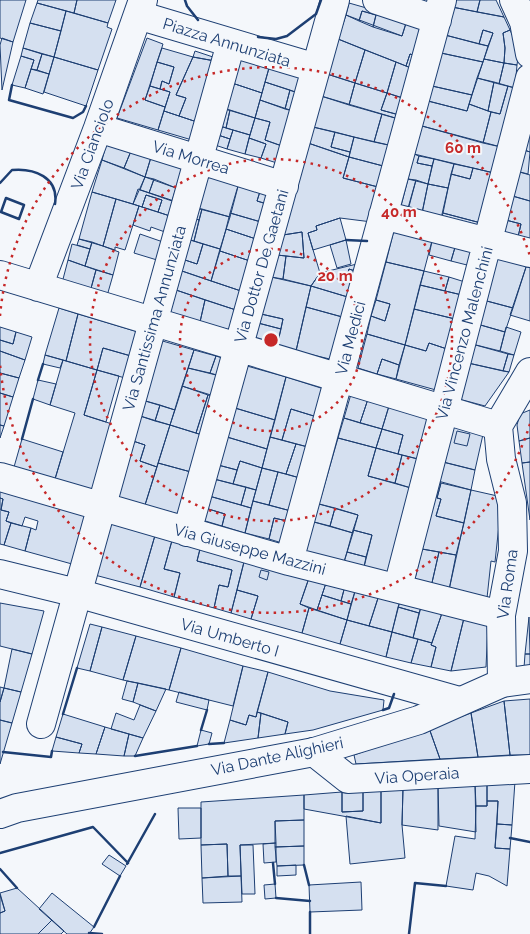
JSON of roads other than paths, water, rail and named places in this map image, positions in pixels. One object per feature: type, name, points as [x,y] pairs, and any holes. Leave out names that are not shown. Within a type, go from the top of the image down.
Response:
[{"type":"street","name":"Via Dottor De Gaetani","points":[[187,532],[336,0]]},
{"type":"street","points":[[377,0],[440,10]]},
{"type":"street","points":[[514,0],[524,22],[530,54]]},
{"type":"street","name":"Piazza Annunziata","points":[[140,8],[231,43],[316,68]]},
{"type":"street","name":"Via Cianciolo","points":[[38,286],[98,128],[140,8]]},
{"type":"street","name":"Via Medici","points":[[289,561],[440,10]]},
{"type":"street","name":"Via Santissima Annunziata","points":[[41,724],[231,43]]},
{"type":"street","name":"Via Vincenzo Malenchini","points":[[398,587],[530,78]]},
{"type":"street","name":"Via Morrea","points":[[98,128],[284,186]]},
{"type":"street","points":[[383,215],[530,254]]},
{"type":"street","points":[[0,276],[498,426],[530,372]]},
{"type":"street","name":"Via Roma","points":[[498,426],[501,459],[512,503],[513,551],[502,615],[502,683]]},
{"type":"street","name":"Via Giuseppe Mazzini","points":[[0,477],[289,561],[398,587],[502,615]]},
{"type":"street","name":"Via Umberto I","points":[[0,574],[77,593],[458,701]]},
{"type":"street","name":"Via Dante Alighieri","points":[[9,811],[314,752],[419,720],[502,683],[530,679]]},
{"type":"street","name":"Via Operaia","points":[[314,752],[348,779],[530,769]]}]
